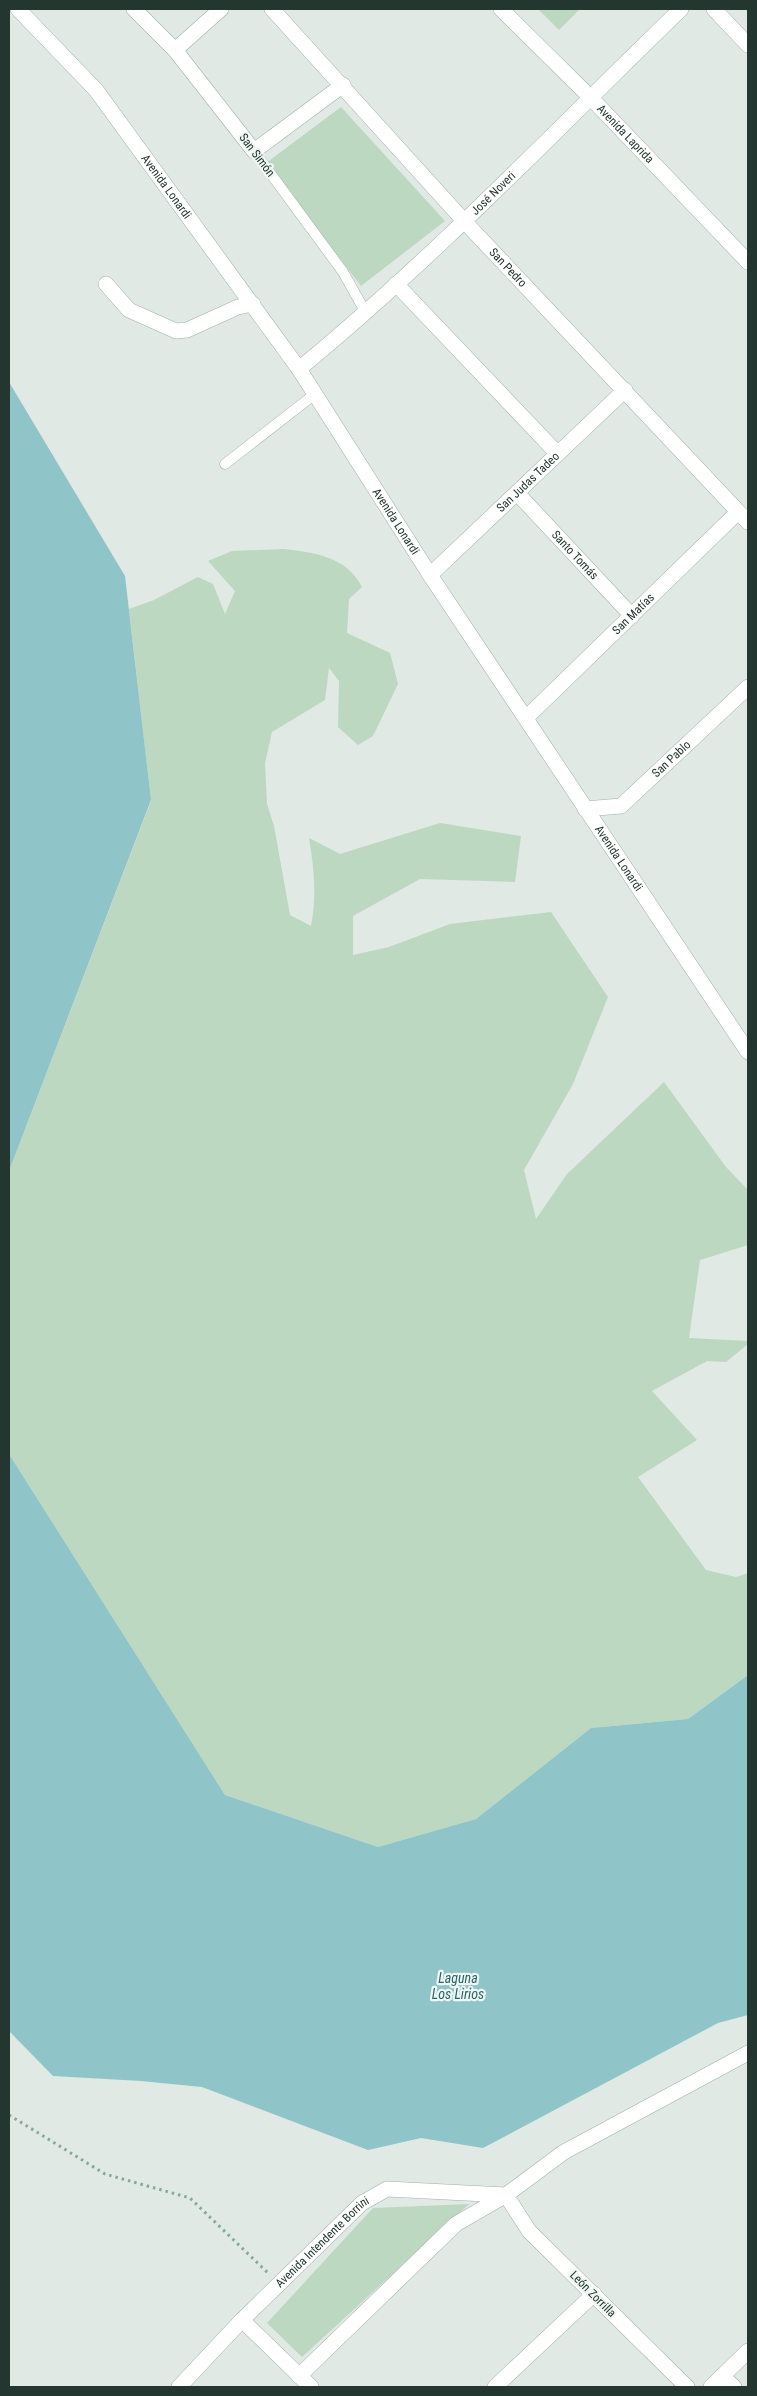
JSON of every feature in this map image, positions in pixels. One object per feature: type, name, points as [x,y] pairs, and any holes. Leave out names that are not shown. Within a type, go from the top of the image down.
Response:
[{"type":"street","name":"Avenida Lonardi","points":[[18,9],[96,90],[299,369],[430,575],[527,717],[585,809],[748,1052]]},
{"type":"street","name":"San Simón","points":[[134,9],[175,50],[254,151]]},
{"type":"street","points":[[175,50],[221,9]]},
{"type":"street","name":"San Pedro","points":[[272,9],[465,222],[743,517]]},
{"type":"street","name":"Avenida Laprida","points":[[501,9],[590,97],[748,262]]},
{"type":"street","name":"José Noveri","points":[[299,369],[366,313],[465,222],[680,9]]},
{"type":"street","points":[[714,9],[748,45]]},
{"type":"street","points":[[254,151],[343,86]]},
{"type":"street","points":[[106,284],[128,310],[176,331],[187,330],[238,307],[253,304]]},
{"type":"street","points":[[396,284],[558,453]]},
{"type":"street","name":"San Judas Tadeo","points":[[430,575],[625,390]]},
{"type":"street","name":"Santo Tomás","points":[[518,493],[632,616]]},
{"type":"street","name":"San Matías","points":[[527,717],[632,616],[743,517]]},
{"type":"street","name":"San Pablo","points":[[585,809],[620,806],[748,687]]},
{"type":"street","points":[[299,2376],[456,2224],[506,2195],[564,2152],[748,2053]]},
{"type":"street","name":"Avenida Intendente Borrini","points":[[179,2387],[242,2320],[362,2203],[387,2189],[506,2195]]},
{"type":"street","name":"León Zorrilla","points":[[506,2195],[530,2231],[686,2387]]},
{"type":"street","points":[[495,2387],[594,2294]]},
{"type":"street","points":[[242,2320],[311,2387]]},
{"type":"street","points":[[711,2387],[748,2351]]},
{"type":"street","points":[[722,2376],[734,2387]]},
{"type":"lane","name":"San Simón","points":[[254,151],[343,272],[366,313]]},
{"type":"lane","points":[[225,464],[315,394]]},
{"type":"path","points":[[9,2115],[105,2174],[190,2198],[280,2285]]},
{"type":"green space","points":[[538,9],[580,9],[559,30]]},
{"type":"green space","points":[[341,107],[445,221],[361,286],[266,163]]},
{"type":"green space","points":[[284,549],[307,552],[329,558],[338,562],[355,577],[362,587],[349,599],[347,633],[390,653],[398,684],[373,736],[358,745],[338,727],[339,681],[329,668],[325,700],[272,732],[265,763],[267,804],[274,826],[290,915],[311,926],[314,882],[309,838],[340,854],[440,823],[521,836],[515,882],[420,879],[353,916],[353,955],[389,947],[450,924],[551,912],[608,997],[573,1084],[524,1170],[536,1219],[567,1174],[664,1082],[726,1167],[748,1190],[748,1245],[700,1260],[689,1338],[748,1341],[748,1344],[726,1362],[707,1361],[652,1391],[697,1440],[638,1477],[706,1570],[736,1577],[748,1573],[748,1675],[688,1719],[591,1728],[476,1819],[378,1847],[225,1795],[9,1454],[9,1171],[151,801],[129,609],[154,600],[198,577],[213,584],[225,614],[235,591],[208,561],[232,551]]},
{"type":"green space","points":[[469,2204],[302,2357],[267,2323],[373,2208]]},
{"type":"water","points":[[9,382],[125,576],[151,800],[9,1171]]},
{"type":"water","name":"Laguna Los Lirios","points":[[9,1454],[225,1795],[378,1847],[476,1819],[591,1728],[688,1719],[748,1675],[748,2015],[718,2023],[483,2148],[421,2138],[368,2150],[202,2087],[53,2076],[9,2031]]}]
